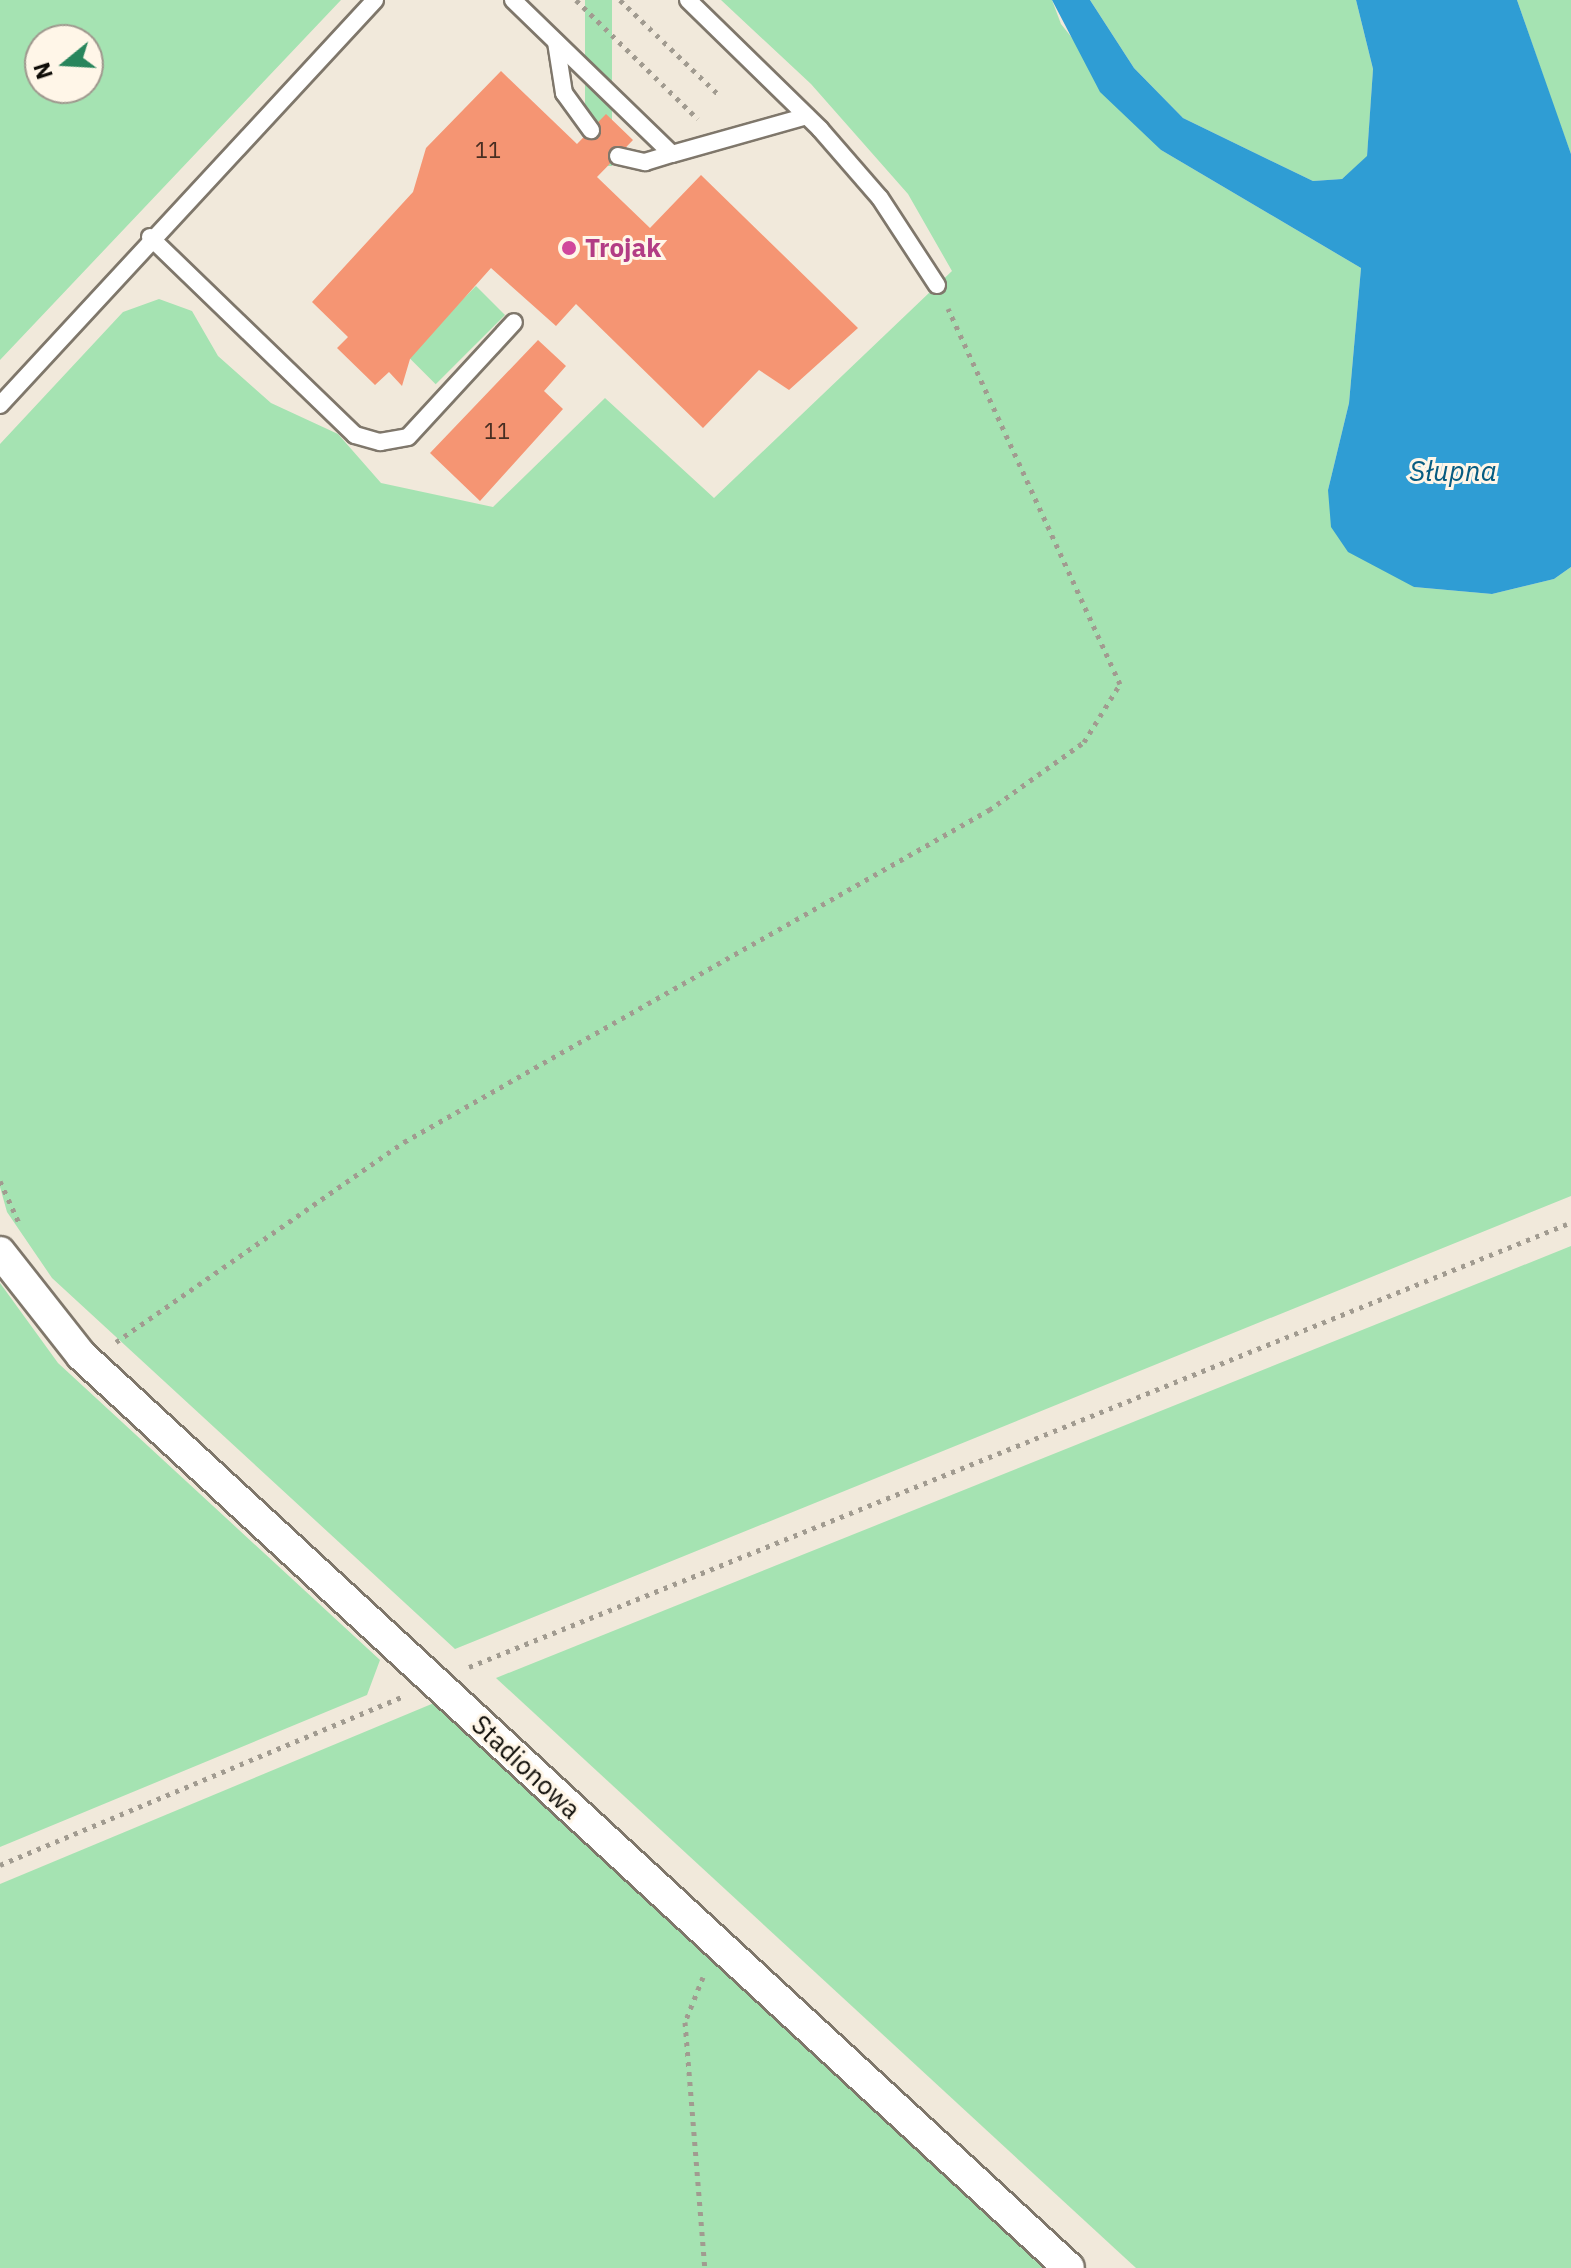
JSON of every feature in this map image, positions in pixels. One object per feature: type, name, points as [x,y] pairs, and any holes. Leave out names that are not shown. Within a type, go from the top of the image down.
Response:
[{"type":"street","name":"Stadionowa","points":[[0,1252],[81,1355],[1069,2268]]},
{"type":"lane","points":[[0,405],[150,237],[375,0]]},
{"type":"lane","points":[[513,0],[672,154]]},
{"type":"lane","points":[[688,0],[807,116],[880,198],[937,285]]},
{"type":"lane","points":[[556,42],[564,93],[591,130]]},
{"type":"lane","points":[[618,156],[645,162],[807,116]]},
{"type":"lane","points":[[150,237],[355,435],[380,442],[408,437],[514,322]]},
{"type":"path","points":[[576,0],[699,120]]},
{"type":"path","points":[[620,0],[720,96]]},
{"type":"path","points":[[111,1344],[404,1142],[989,810],[1084,742],[1120,684],[937,285]]},
{"type":"path","points":[[0,1865],[435,1683],[1567,1224]]},
{"type":"path","points":[[705,2268],[685,2022],[717,1943]]},
{"type":"green space","points":[[0,0],[341,0],[0,360]]},
{"type":"green space","points":[[585,0],[612,0],[612,166],[585,166]]},
{"type":"green space","points":[[721,0],[1052,0],[1061,24],[1161,150],[1361,268],[1349,403],[1328,490],[1414,587],[1492,594],[1554,579],[1571,567],[1571,1196],[455,1649],[52,1278],[7,1212],[0,1187],[0,444],[123,312],[159,299],[192,311],[218,356],[271,403],[338,434],[381,483],[493,507],[605,398],[714,498],[952,271],[908,194],[811,84]]},
{"type":"green space","points":[[1090,0],[1356,0],[1373,69],[1367,157],[1342,179],[1313,181],[1183,118],[1134,68]]},
{"type":"green space","points":[[1517,0],[1571,0],[1571,154],[1557,116]]},
{"type":"green space","points":[[476,286],[505,315],[436,384],[407,355]]},
{"type":"green space","points":[[1571,1246],[1571,2268],[1136,2268],[496,1678]]},
{"type":"green space","points":[[0,1283],[58,1363],[380,1660],[367,1695],[0,1847]]},
{"type":"green space","points":[[434,1703],[1043,2268],[0,2268],[0,1884]]},
{"type":"water","name":"Słupna","points":[[1052,0],[1090,0],[1134,68],[1183,118],[1313,181],[1342,179],[1367,156],[1373,69],[1356,0],[1517,0],[1571,154],[1571,567],[1554,579],[1492,594],[1414,587],[1348,552],[1331,527],[1328,490],[1349,403],[1361,268],[1161,150],[1100,92]]},
{"type":"building","name":"Trojak","points":[[501,71],[577,144],[606,114],[633,140],[597,177],[650,228],[701,175],[858,328],[789,390],[759,370],[703,428],[576,304],[556,326],[491,268],[410,359],[402,386],[389,372],[375,385],[337,348],[348,337],[312,302],[413,192],[426,148]]},
{"type":"building","points":[[538,340],[566,366],[544,391],[563,409],[480,501],[430,453]]},
{"type":"place","name":"Trojak","points":[[569,248]]}]
